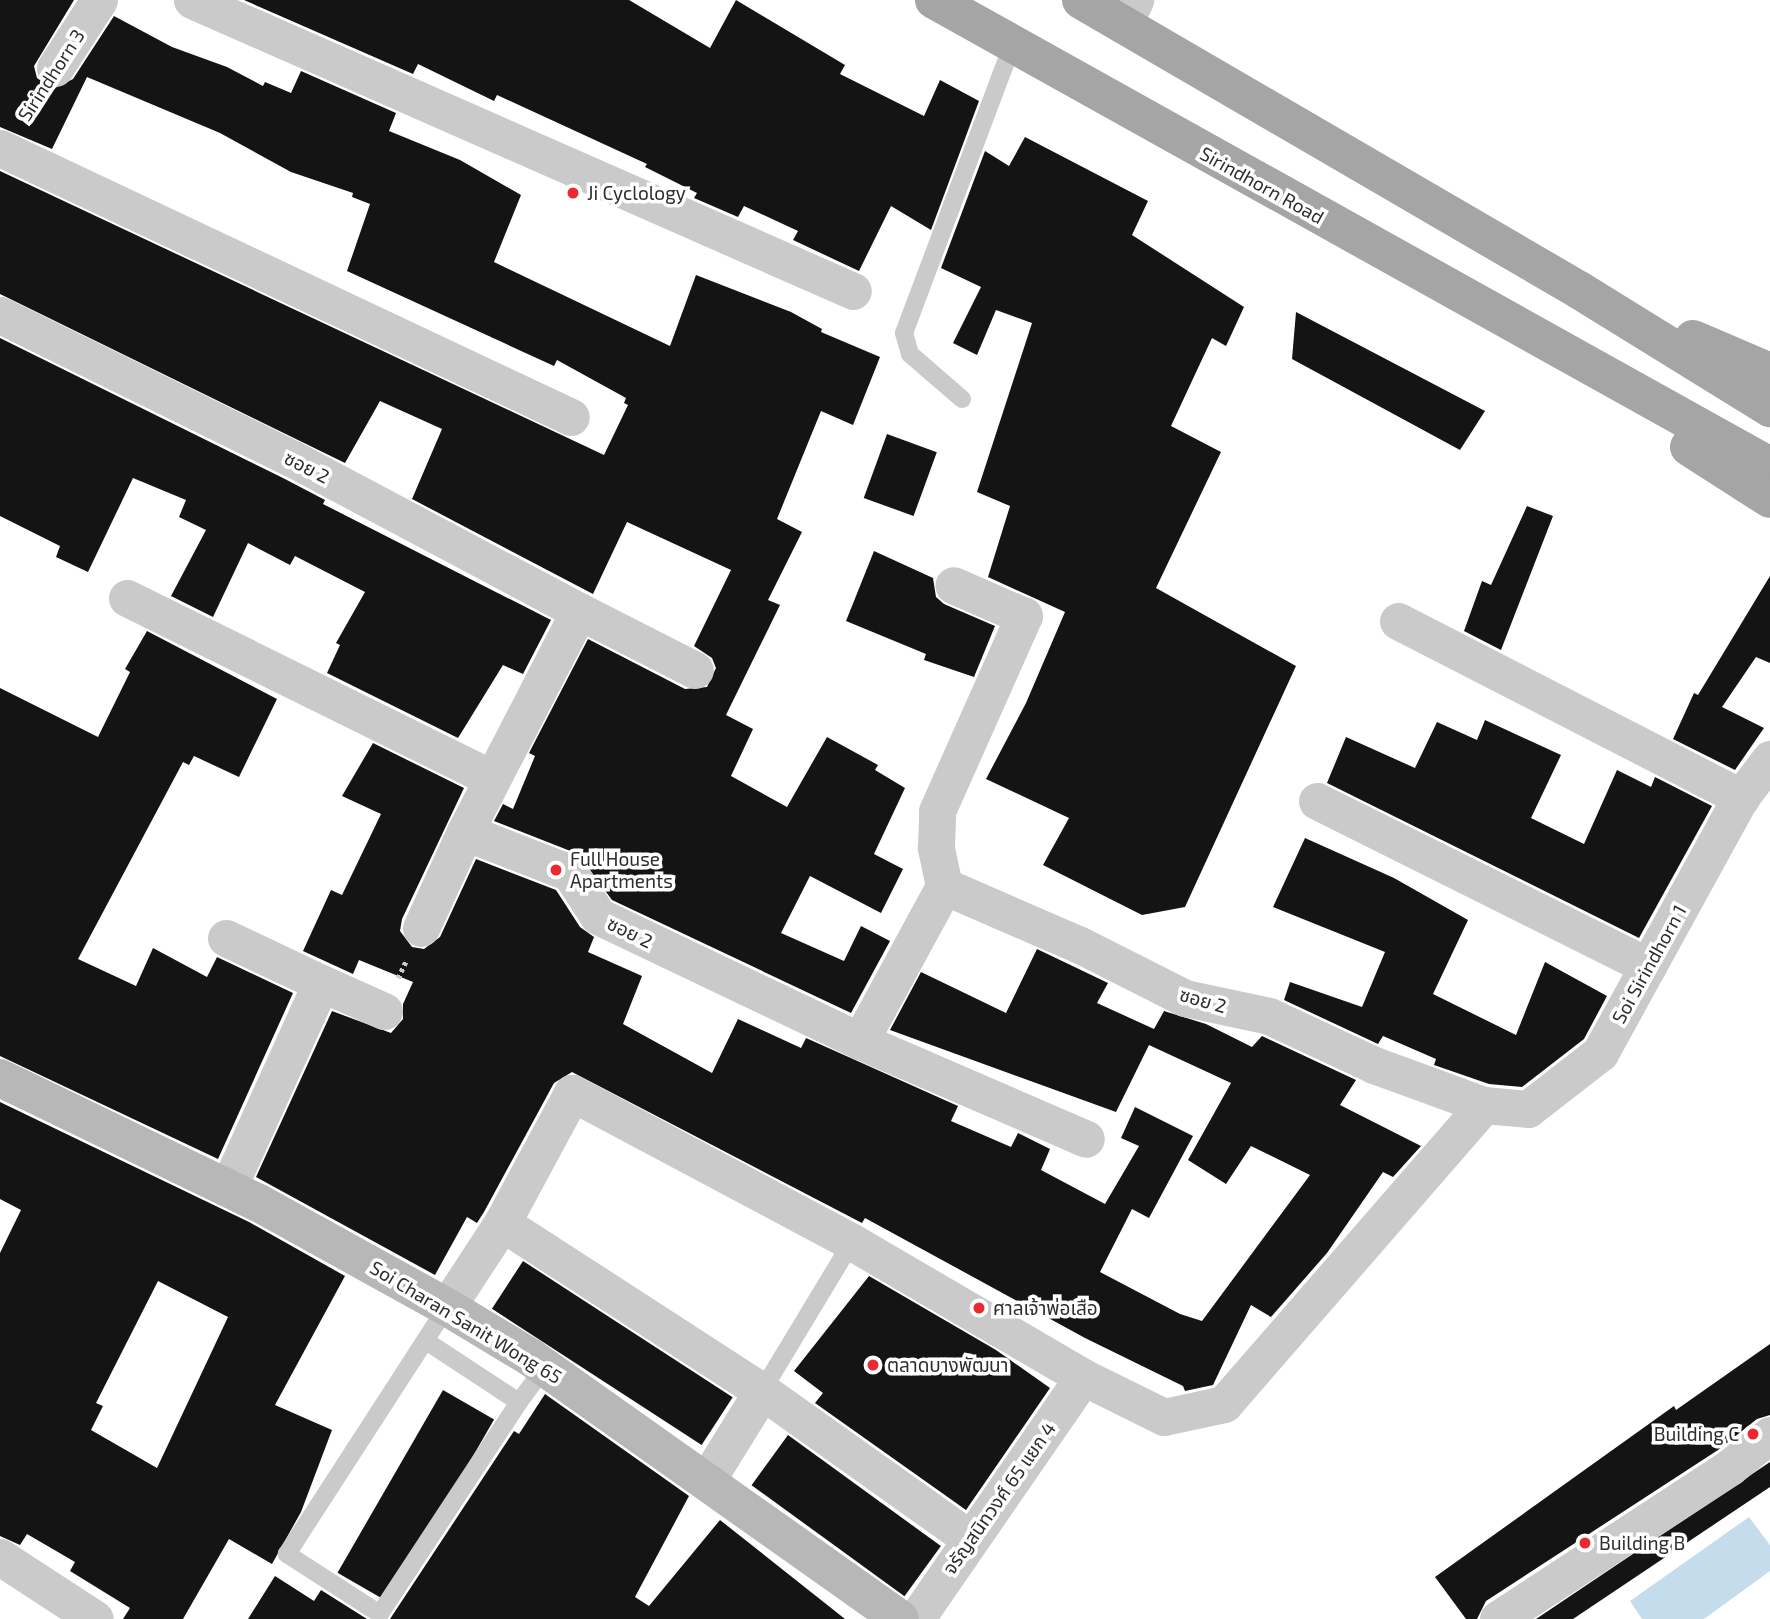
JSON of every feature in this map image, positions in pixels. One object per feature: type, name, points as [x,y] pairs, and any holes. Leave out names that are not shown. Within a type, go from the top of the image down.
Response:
[{"type":"main road","name":"Sirindhorn Road","points":[[933,0],[1770,466]]},
{"type":"main road","points":[[1081,0],[1129,12],[1770,408]]},
{"type":"main road","points":[[1579,290],[1770,372]]},
{"type":"main road","name":"Sirindhorn Road","points":[[1592,369],[1699,454],[1770,499]]},
{"type":"street","name":"Sirindhorn 3","points":[[55,68],[99,0]]},
{"type":"street","points":[[192,0],[853,291]]},
{"type":"street","points":[[1,149],[570,417]]},
{"type":"street","name":"ซอย 2","points":[[0,315],[281,453],[695,670]]},
{"type":"street","points":[[860,1041],[944,886],[936,847],[937,811],[1024,616],[953,585]]},
{"type":"street","points":[[127,598],[492,778]]},
{"type":"street","points":[[421,928],[492,778],[579,611]]},
{"type":"street","points":[[1398,621],[1741,797]]},
{"type":"street","name":"Soi Sirindhorn 1","points":[[1484,1105],[1528,1109],[1600,1053],[1741,797],[1770,759]]},
{"type":"street","points":[[1317,801],[1648,966]]},
{"type":"street","name":"ซอย 2","points":[[466,832],[570,873],[580,896],[598,916],[860,1041],[1086,1139]]},
{"type":"street","name":"ซอย 2","points":[[944,886],[1080,945],[1185,998],[1269,1016],[1374,1065],[1484,1105]]},
{"type":"street","points":[[226,938],[384,1011]]},
{"type":"street","points":[[228,1188],[321,983]]},
{"type":"street","name":"Soi Charan Sanit Wong 65","points":[[0,1078],[228,1188],[447,1307],[545,1367],[900,1619]]},
{"type":"street","points":[[447,1307],[502,1223],[572,1093],[852,1242],[1083,1377],[1164,1418],[1224,1404],[1484,1105]]},
{"type":"street","points":[[502,1223],[762,1391],[971,1539]]},
{"type":"street","name":"จรัญสนิทวงศ์ 65 แยก 4","points":[[916,1619],[1083,1377]]},
{"type":"street","points":[[707,1480],[762,1391]]},
{"type":"street","points":[[1498,1619],[1730,1467],[1770,1435]]},
{"type":"street","points":[[0,1557],[95,1619]]},
{"type":"lane","points":[[962,400],[911,354],[904,333],[1012,46]]},
{"type":"lane","points":[[762,1391],[852,1242]]},
{"type":"lane","points":[[447,1307],[287,1554],[380,1614],[519,1402],[545,1367]]},
{"type":"lane","points":[[426,1341],[519,1402]]},
{"type":"path","name":"Sirindhorn 3","points":[[1,149],[55,68]]},
{"type":"path","points":[[384,1011],[421,928]]},
{"type":"water","points":[[1749,1517],[1770,1545],[1770,1571],[1704,1619],[1642,1619],[1630,1601]]},
{"type":"building","points":[[0,0],[74,0],[34,66],[37,78],[53,89],[73,79],[114,16],[172,47],[227,67],[263,86],[265,82],[291,93],[301,71],[396,113],[389,131],[460,160],[521,195],[494,262],[670,346],[696,275],[791,312],[822,329],[821,332],[880,357],[853,425],[821,411],[777,519],[802,532],[768,600],[780,605],[726,715],[753,729],[731,776],[787,807],[827,737],[878,765],[875,770],[905,788],[874,854],[903,869],[881,913],[810,876],[781,933],[844,961],[861,926],[890,941],[851,1013],[612,900],[578,854],[494,821],[503,804],[513,809],[535,756],[529,753],[588,639],[685,689],[707,687],[716,668],[712,658],[694,646],[731,570],[627,522],[593,594],[412,499],[442,429],[380,401],[345,463],[0,294],[0,171],[604,455],[628,405],[624,403],[626,398],[557,360],[554,366],[347,271],[370,204],[352,197],[353,193],[291,172],[220,133],[87,77],[52,149],[0,127]]},
{"type":"building","points":[[244,0],[629,0],[710,48],[736,0],[845,65],[840,74],[924,116],[940,80],[979,101],[931,230],[891,206],[859,271],[793,240],[798,231],[744,206],[738,217],[694,198],[697,193],[645,167],[647,164],[497,95],[494,101],[418,64],[413,74]]},
{"type":"building","points":[[1025,137],[1148,201],[1132,235],[1244,307],[1226,346],[1212,338],[1171,426],[1221,452],[1156,588],[1296,666],[1185,907],[1142,915],[1043,865],[1069,818],[986,779],[1026,703],[1065,612],[988,577],[1010,506],[977,492],[1032,323],[996,310],[977,355],[953,343],[981,287],[941,268],[985,151],[1009,166]]},
{"type":"building","points":[[1296,312],[1485,411],[1460,450],[1292,359]]},
{"type":"building","points":[[0,338],[283,478],[325,500],[323,504],[551,620],[523,674],[503,665],[458,738],[327,673],[340,645],[336,643],[365,592],[295,556],[290,565],[248,543],[213,617],[171,596],[206,530],[179,517],[186,500],[133,478],[88,572],[56,557],[60,546],[0,516]]},
{"type":"building","points":[[887,434],[937,452],[914,516],[864,498]]},
{"type":"building","points":[[1527,506],[1553,516],[1501,650],[1464,631],[1482,581],[1491,585]]},
{"type":"building","points":[[874,551],[933,578],[936,597],[944,604],[995,626],[974,677],[924,660],[926,654],[846,621]]},
{"type":"building","points":[[1770,576],[1770,663],[1756,657],[1722,707],[1764,728],[1735,770],[1673,739],[1694,693],[1698,695]]},
{"type":"building","points":[[147,631],[277,699],[239,777],[194,756],[189,765],[183,762],[78,959],[136,986],[153,948],[207,977],[217,957],[293,993],[218,1159],[0,1056],[0,688],[98,737],[130,672],[125,669]]},
{"type":"building","points":[[1485,720],[1561,755],[1531,818],[1584,844],[1617,770],[1651,787],[1655,777],[1712,806],[1639,938],[1327,783],[1346,737],[1415,768],[1437,722],[1477,740]]},
{"type":"building","points":[[373,743],[464,788],[402,919],[400,931],[412,947],[424,949],[440,937],[476,859],[556,890],[580,927],[594,937],[588,952],[642,976],[623,1024],[712,1073],[738,1019],[801,1048],[806,1038],[958,1106],[951,1121],[1011,1147],[1018,1133],[1050,1149],[1041,1170],[1105,1204],[1139,1146],[1121,1138],[1135,1107],[1193,1136],[1149,1218],[1132,1209],[1100,1272],[1180,1314],[1202,1321],[1310,1175],[1251,1146],[1226,1184],[1188,1160],[1231,1083],[1149,1045],[1116,1112],[890,1030],[921,972],[1006,1013],[1037,949],[1108,983],[1097,1003],[1154,1029],[1164,1011],[1206,1024],[1252,1047],[1262,1036],[1356,1080],[1340,1105],[1421,1146],[1393,1177],[1383,1172],[1327,1253],[1271,1317],[1251,1305],[1213,1385],[1185,1391],[1183,1386],[1085,1338],[865,1218],[862,1223],[572,1072],[554,1083],[484,1212],[477,1223],[467,1217],[435,1275],[256,1177],[332,1011],[391,1033],[403,1019],[403,1004],[413,982],[359,960],[353,974],[303,951],[331,890],[342,895],[381,814],[342,796]]},
{"type":"building","points":[[1305,838],[1394,878],[1468,920],[1433,994],[1516,1035],[1545,962],[1607,996],[1584,1039],[1522,1087],[1489,1084],[1434,1065],[1436,1059],[1383,1036],[1378,1044],[1284,1000],[1290,982],[1362,1007],[1385,952],[1273,907]]},
{"type":"building","points":[[0,1102],[249,1222],[345,1276],[275,1405],[332,1430],[301,1512],[272,1564],[229,1539],[183,1619],[123,1619],[130,1608],[70,1571],[75,1562],[27,1534],[20,1545],[0,1536],[0,1253],[21,1210],[0,1199]],"holes":[[[158,1281],[228,1317],[157,1468],[91,1430],[103,1406],[96,1403]]]},
{"type":"building","points":[[523,1261],[733,1397],[702,1445],[492,1309]]},
{"type":"building","points":[[869,1276],[996,1350],[1050,1388],[966,1510],[815,1403],[823,1393],[794,1371]]},
{"type":"building","points":[[1770,1344],[1770,1415],[1757,1419],[1718,1450],[1486,1601],[1477,1619],[1466,1619],[1435,1577],[1674,1406],[1676,1410]]},
{"type":"building","points":[[443,1390],[494,1420],[389,1602],[338,1573]]},
{"type":"building","points":[[545,1394],[689,1496],[635,1597],[649,1606],[720,1520],[845,1619],[390,1619],[514,1431],[519,1434]]},
{"type":"building","points":[[788,1435],[941,1546],[904,1596],[752,1485]]},
{"type":"building","points":[[1770,1462],[1770,1487],[1573,1619],[1536,1619]]},
{"type":"building","points":[[275,1576],[314,1601],[321,1590],[367,1619],[248,1619]]},
{"type":"place","name":"Ji Cyclology","points":[[573,193]]},
{"type":"place","name":"Full House Apartments","points":[[556,870]]},
{"type":"place","name":"ศาลเจ้าพ่อเสือ","points":[[979,1308]]},
{"type":"place","name":"ตลาดบางพัฒนา","points":[[873,1365]]},
{"type":"place","name":"Building C","points":[[1753,1434]]},
{"type":"place","name":"Building B","points":[[1585,1543]]}]
